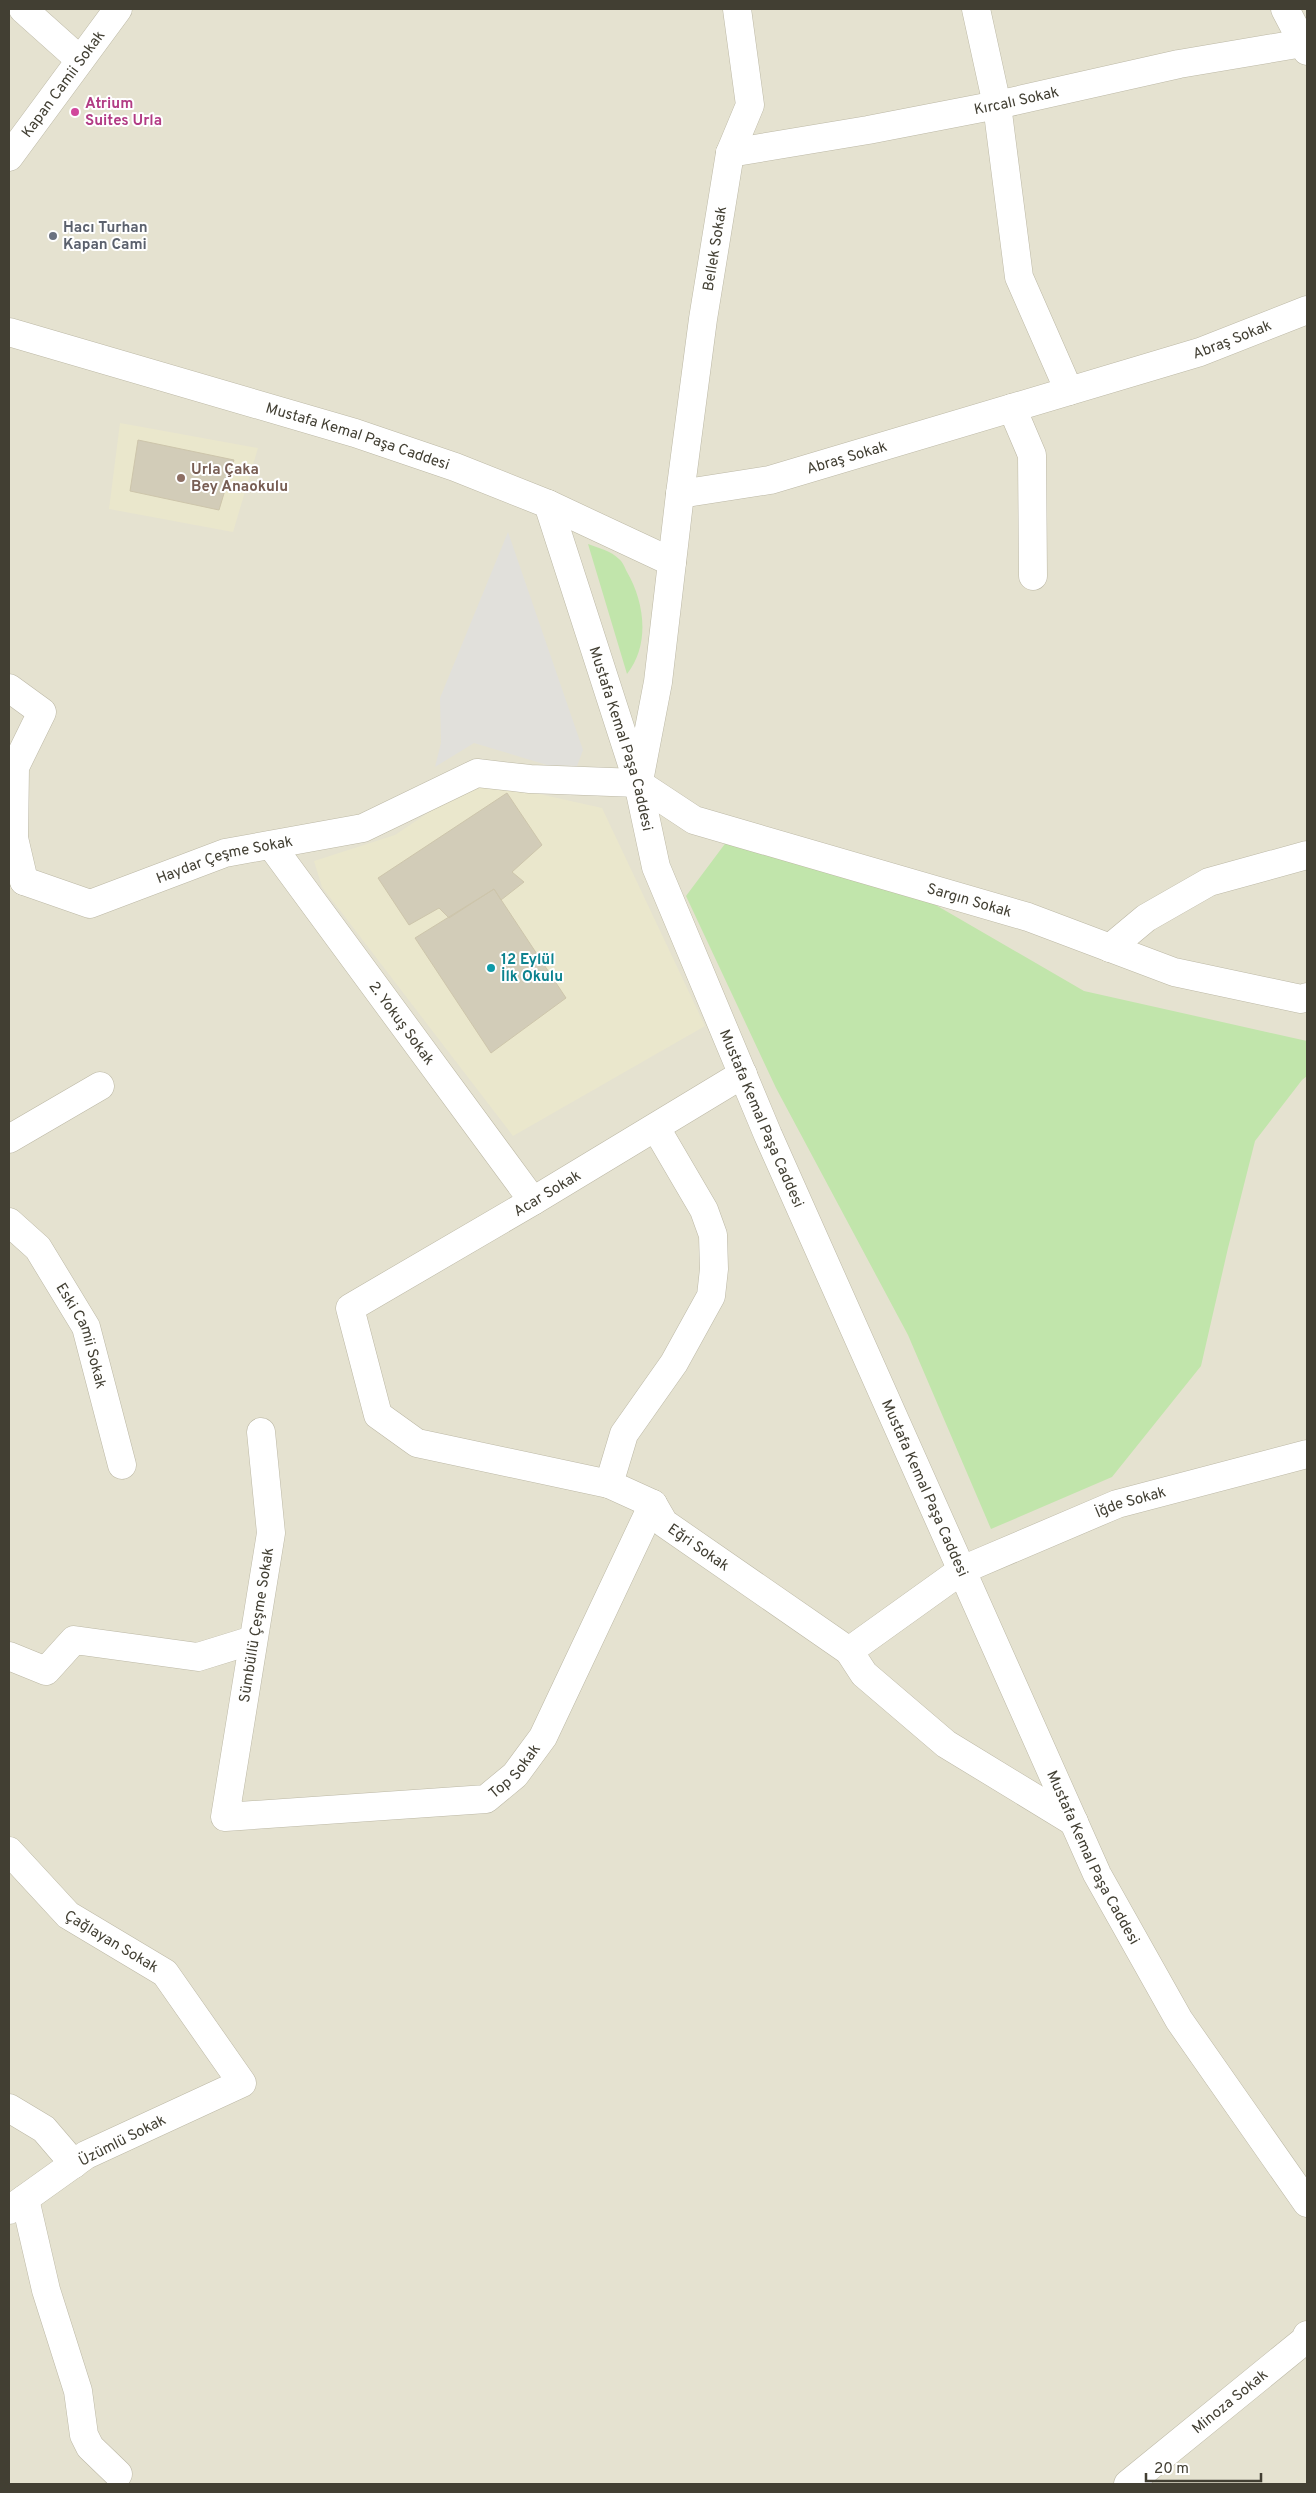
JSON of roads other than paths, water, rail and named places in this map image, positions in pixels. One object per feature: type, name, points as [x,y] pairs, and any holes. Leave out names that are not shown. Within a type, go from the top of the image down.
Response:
[{"type":"street","points":[[23,9],[80,60]]},
{"type":"street","name":"Kapan Camii Sokak","points":[[9,157],[118,9]]},
{"type":"street","name":"Bellek Sokak","points":[[638,783],[658,682],[703,319],[730,153],[750,105],[737,9]]},
{"type":"street","points":[[976,9],[997,105],[1019,277],[1069,391]]},
{"type":"street","points":[[1285,9],[1305,47]]},
{"type":"street","name":"Kırcalı Sokak","points":[[730,153],[868,130],[997,105],[1179,64],[1305,47]]},
{"type":"street","name":"Abraş Sokak","points":[[680,494],[770,480],[1200,352],[1307,310]]},
{"type":"street","name":"Mustafa Kemal Paşa Caddesi","points":[[9,332],[355,433],[454,467],[548,504],[638,783],[656,867],[743,1074],[1097,1874],[1179,2020],[1307,2204]]},
{"type":"street","points":[[1012,408],[1032,455],[1034,576]]},
{"type":"street","points":[[548,504],[672,562]]},
{"type":"street","name":"Haydar Çeşme Sokak","points":[[9,688],[42,712],[15,767],[14,838],[16,884],[90,904],[225,853],[363,828],[477,773],[530,779],[638,783]]},
{"type":"street","name":"Sargın Sokak","points":[[638,783],[694,820],[1028,917],[1174,972],[1305,994]]},
{"type":"street","name":"2. Yokuş Sokak","points":[[271,845],[533,1202]]},
{"type":"street","points":[[1110,948],[1146,918],[1209,882],[1307,854]]},
{"type":"street","name":"Acar Sokak","points":[[609,1484],[417,1443],[378,1415],[350,1308],[533,1202],[743,1074]]},
{"type":"street","points":[[9,1139],[100,1086]]},
{"type":"street","points":[[653,1504],[609,1484],[624,1434],[674,1363],[711,1296],[714,1269],[713,1235],[707,1218],[691,1185],[656,1128]]},
{"type":"street","name":"Eski Camii Sokak","points":[[9,1222],[38,1248],[86,1327],[122,1466]]},
{"type":"street","name":"Sümbüllü Çeşme Sokak","points":[[225,1817],[271,1533],[260,1432]]},
{"type":"street","name":"İğde Sokak","points":[[849,1651],[962,1570],[1118,1504],[1307,1454]]},
{"type":"street","name":"Eğri Sokak","points":[[653,1504],[664,1523],[849,1651],[864,1674],[946,1744],[1074,1822]]},
{"type":"street","name":"Top Sokak","points":[[225,1817],[486,1799],[515,1775],[543,1737],[653,1504]]},
{"type":"street","points":[[9,1656],[46,1671],[74,1640],[198,1657],[253,1640]]},
{"type":"street","name":"Çağlayan Sokak","points":[[9,1851],[68,1915],[165,1973],[242,2083]]},
{"type":"street","name":"Üzümlü Sokak","points":[[17,2204],[86,2155],[242,2083]]},
{"type":"street","points":[[9,2108],[44,2130],[74,2164]]},
{"type":"street","points":[[17,2204],[78,2391],[84,2436],[90,2447],[118,2474]]},
{"type":"street","name":"Minoza Sokak","points":[[1128,2484],[1305,2340],[1307,2335]]},
{"type":"place","name":"Atrium Suites Urla","points":[[75,112]]},
{"type":"place","name":"Hacı Turhan Kapan Cami","points":[[53,236]]},
{"type":"place","name":"Urla Çaka Bey Anaokulu","points":[[181,478]]},
{"type":"place","name":"12 Eylül İlk Okulu","points":[[491,968]]}]
